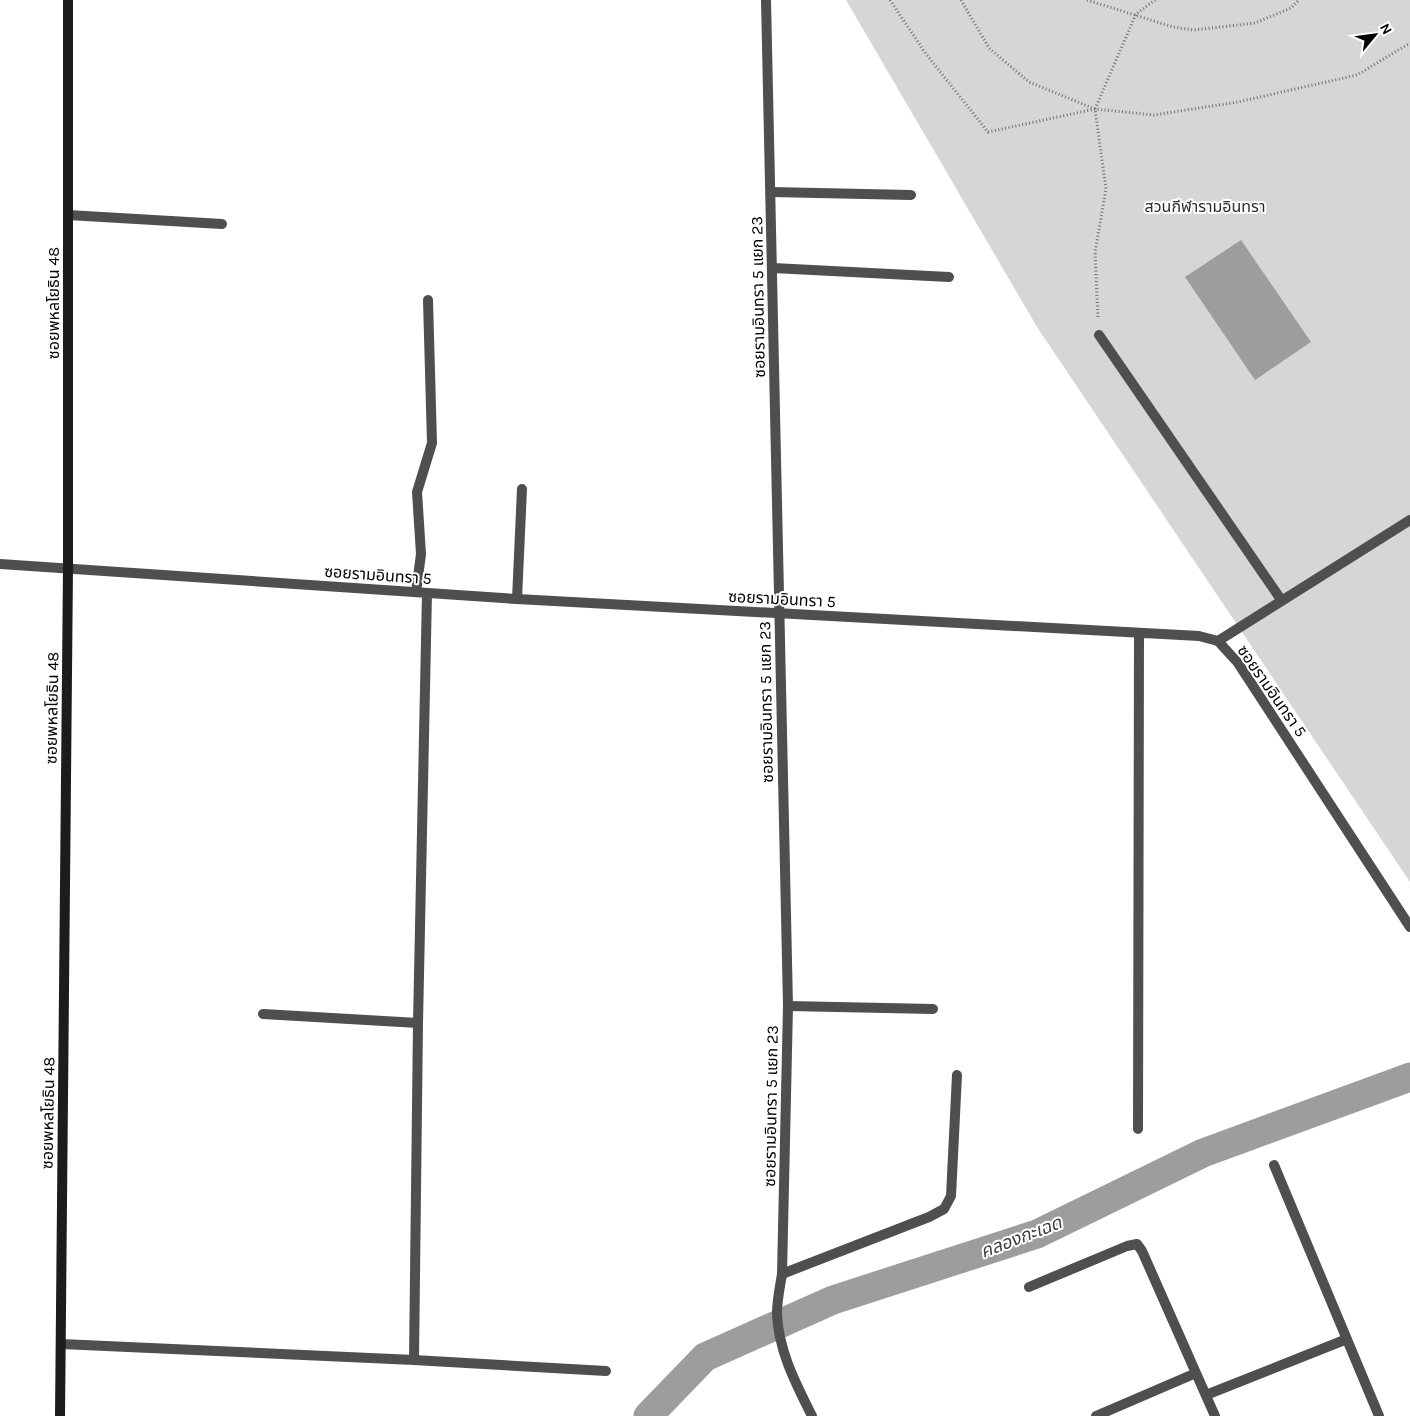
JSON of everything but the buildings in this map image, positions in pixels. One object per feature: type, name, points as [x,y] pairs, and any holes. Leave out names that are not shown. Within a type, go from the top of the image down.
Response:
[{"type":"street","name":"ซอยพหลโยธิน 48","points":[[60,1416],[68,567],[68,0]]},
{"type":"street","name":"ซอยรามอินทรา 5 แยก 23","points":[[766,0],[788,1006],[782,1274],[777,1313],[784,1354],[795,1383],[812,1416]]},
{"type":"street","points":[[771,192],[911,195]]},
{"type":"street","points":[[68,215],[222,224]]},
{"type":"street","points":[[773,268],[949,278]]},
{"type":"street","points":[[416,592],[421,554],[417,492],[432,443],[428,300]]},
{"type":"street","points":[[1099,335],[1282,601]]},
{"type":"street","points":[[517,599],[522,489]]},
{"type":"street","points":[[1218,641],[1410,520]]},
{"type":"street","name":"ซอยรามอินทรา 5","points":[[0,564],[68,567],[517,599],[1199,636],[1218,641],[1238,663],[1410,927]]},
{"type":"street","points":[[414,1360],[418,1023],[427,593]]},
{"type":"street","points":[[1138,1129],[1139,632]]},
{"type":"street","points":[[788,1006],[932,1010]]},
{"type":"street","points":[[263,1014],[418,1023]]},
{"type":"street","points":[[782,1274],[929,1217],[944,1209],[951,1196],[957,1075]]},
{"type":"street","points":[[1274,1165],[1379,1416]]},
{"type":"street","points":[[1029,1287],[1127,1246],[1137,1244],[1215,1416]]},
{"type":"street","points":[[1206,1396],[1347,1339]]},
{"type":"street","points":[[61,1344],[606,1371]]},
{"type":"street","points":[[1096,1416],[1196,1373]]},
{"type":"path","points":[[890,0],[926,54],[988,132],[1095,109]]},
{"type":"path","points":[[961,0],[989,48],[1029,82],[1095,109],[1154,115],[1238,102],[1357,75],[1410,44]]},
{"type":"path","points":[[1087,0],[1174,27],[1194,30],[1255,24],[1291,8],[1299,0]]},
{"type":"path","points":[[1099,335],[1095,252],[1106,189],[1095,109],[1136,14],[1155,0]]},
{"type":"green space","name":"สวนกีฬารามอินทรา","points":[[846,0],[1410,0],[1410,882],[1037,327]]},
{"type":"shaded area","points":[[1241,240],[1311,342],[1255,380],[1185,277]]},
{"type":"waterway","name":"คลองกะเฉด","points":[[648,1416],[705,1357],[833,1300],[1037,1234],[1203,1153],[1410,1077]]}]
